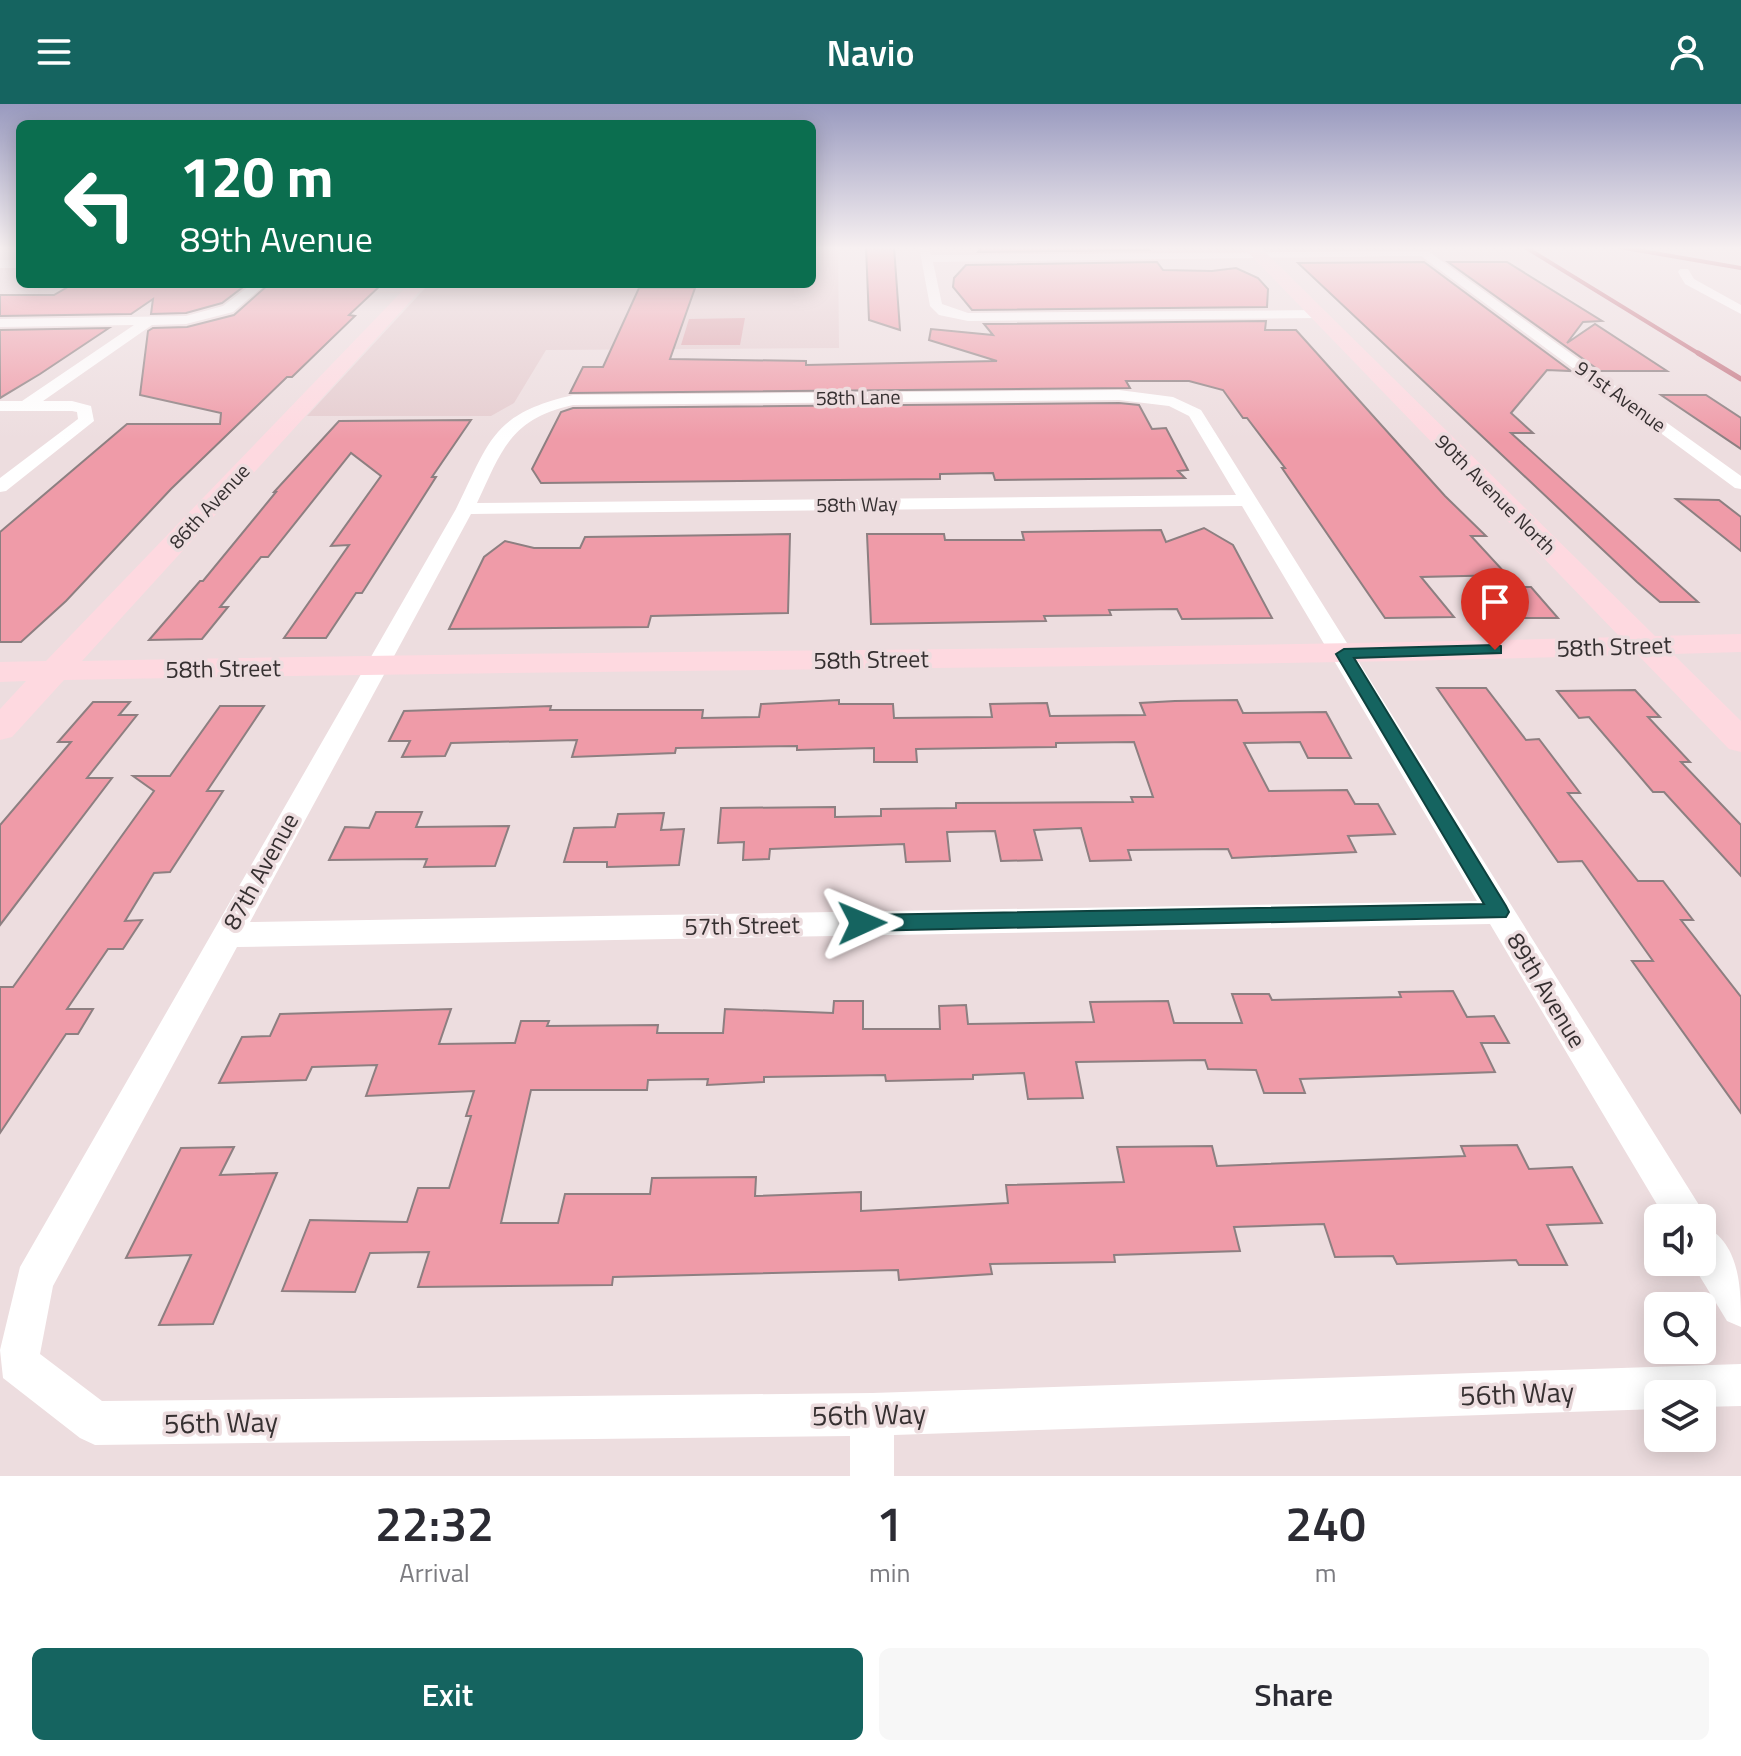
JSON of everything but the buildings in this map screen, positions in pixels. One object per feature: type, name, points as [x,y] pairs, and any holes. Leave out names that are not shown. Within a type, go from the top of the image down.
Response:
[{"type":"street","points":[[0,323],[148,321],[210,316],[223,311]]},
{"type":"street","name":"86th Avenue","points":[[0,729],[393,311]]},
{"type":"street","points":[[943,311],[968,317],[1318,314]]},
{"type":"street","name":"90th Avenue North","points":[[1315,311],[1741,741]]},
{"type":"street","name":"91st Avenue","points":[[1504,311],[1741,484]]},
{"type":"street","points":[[26,406],[148,321]]},
{"type":"street","name":"58th Lane","points":[[543,405],[573,400],[1104,395],[1173,402]]},
{"type":"street","name":"89th Avenue","points":[[1173,402],[1195,413],[1250,500],[1677,1204]]},
{"type":"street","name":"87th Avenue","points":[[18,1363],[34,1281],[465,509],[506,428],[523,414],[543,405]]},
{"type":"street","points":[[0,406],[72,406],[85,409],[86,421],[0,487]]},
{"type":"street","name":"58th Way","points":[[465,509],[1250,500]]},
{"type":"street","name":"58th Street","points":[[0,672],[377,664],[1344,654],[1741,643]]},
{"type":"street","name":"57th Street","points":[[225,935],[1499,912]]},
{"type":"street","points":[[1716,1267],[1741,1307]]},
{"type":"street","name":"56th Way","points":[[18,1363],[95,1423],[872,1414],[1741,1385]]},
{"type":"street","points":[[872,1414],[872,1476]]},
{"type":"shaded area","points":[[404,311],[839,311],[839,348],[546,350],[514,403],[491,416],[307,416]]},
{"type":"shaded area","points":[[745,318],[740,345],[681,345],[689,319]]},
{"type":"waterway","points":[[1629,311],[1701,355]]},
{"type":"waterway","points":[[1698,353],[1741,379]]},
{"type":"route","points":[[862,923],[1499,912],[1344,654],[1495,650]]}]
